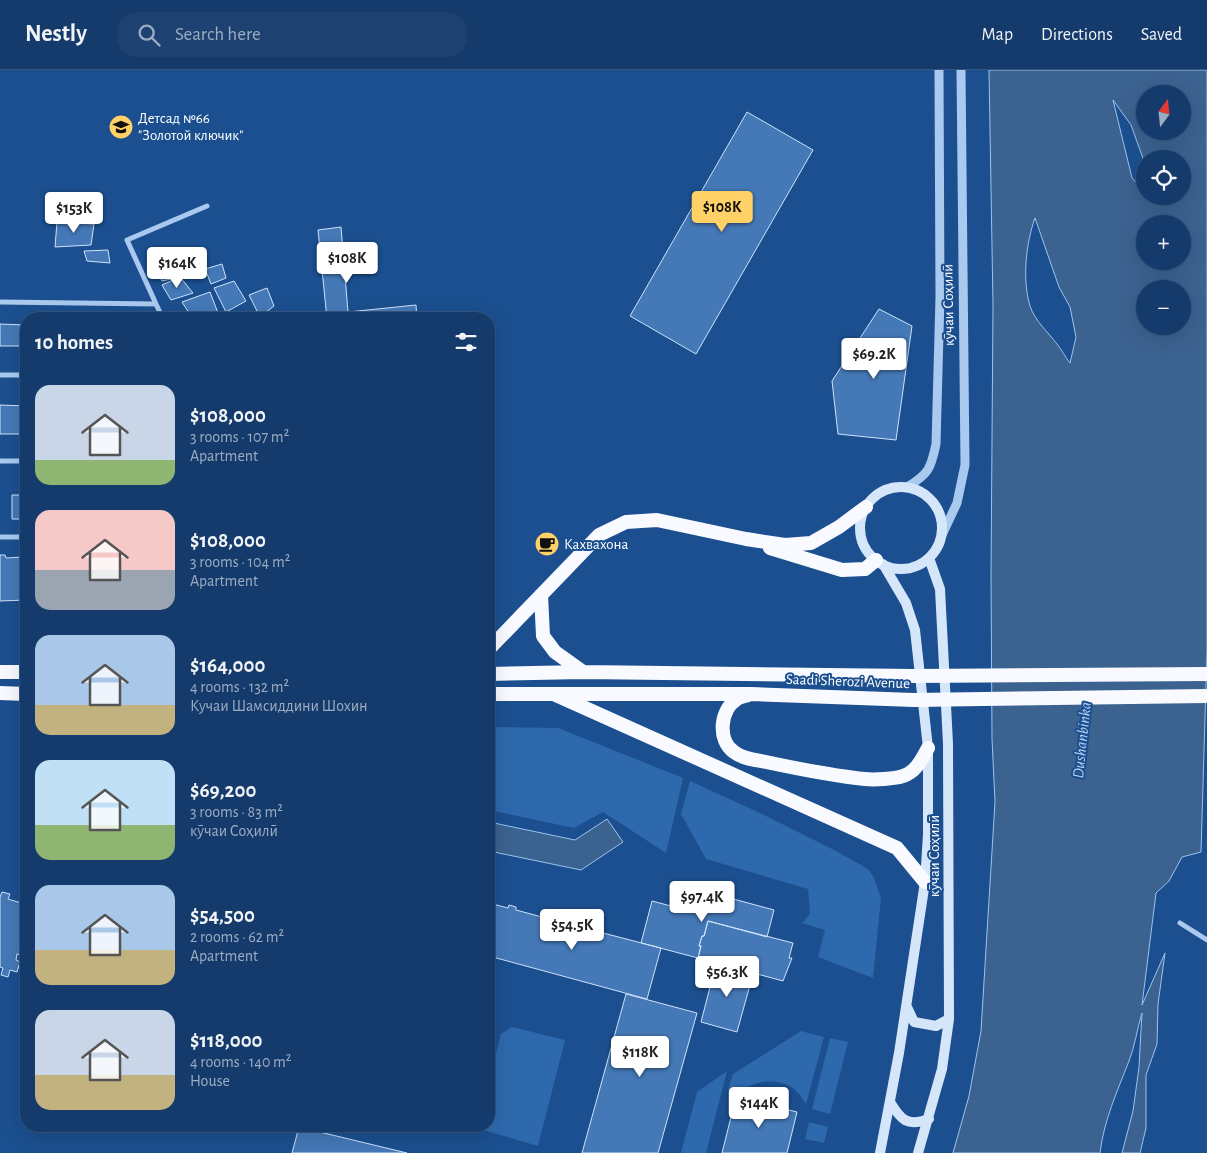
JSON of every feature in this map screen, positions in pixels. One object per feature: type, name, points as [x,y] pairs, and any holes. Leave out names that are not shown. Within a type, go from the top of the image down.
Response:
[{"type":"highway","points":[[495,643],[599,535],[626,522],[657,520],[746,539],[786,545],[811,543],[839,527],[866,507]]},
{"type":"highway","points":[[746,539],[781,552],[842,570],[865,569],[879,562]]},
{"type":"highway","points":[[541,595],[543,636],[555,652],[583,672]]},
{"type":"highway","points":[[0,672],[20,672]]},
{"type":"highway","name":"Saadi Sherozi Avenue","points":[[495,674],[583,672],[914,676],[1207,674]]},
{"type":"highway","points":[[0,693],[20,694]]},
{"type":"highway","points":[[551,693],[897,848],[925,882]]},
{"type":"highway","name":"Saadi Sherozi Avenue","points":[[495,694],[751,694],[914,700],[1207,696]]},
{"type":"highway","points":[[751,694],[737,699],[728,709],[722,724],[726,744],[734,753],[745,758],[792,768],[867,779],[902,776],[911,772],[928,748]]},
{"type":"main road","points":[[907,487],[927,496],[940,514],[942,536],[929,558],[919,565],[895,568],[879,562],[865,546],[860,530],[861,518],[866,507],[876,495],[891,488],[907,487]]},
{"type":"main road","name":"кӯчаи Соҳилӣ","points":[[918,1153],[942,1069],[949,1019],[948,744],[940,589],[929,558]]},
{"type":"main road","name":"кӯчаи Соҳилӣ","points":[[879,562],[906,603],[915,630],[928,748],[928,834],[925,882],[906,1006],[880,1153]]},
{"type":"main road","points":[[906,1006],[914,1022],[936,1026],[949,1019]]},
{"type":"main road","points":[[890,1102],[900,1118],[915,1124],[929,1119]]},
{"type":"street","name":"кӯчаи Соҳилӣ","points":[[907,487],[923,478],[932,464],[936,444],[940,297],[939,70]]},
{"type":"street","name":"кӯчаи Соҳилӣ","points":[[942,536],[958,503],[965,465],[961,70]]},
{"type":"street","points":[[160,312],[127,240],[207,206]]},
{"type":"street","points":[[0,302],[156,304]]},
{"type":"street","points":[[0,375],[20,375]]},
{"type":"street","points":[[0,461],[20,461]]},
{"type":"street","points":[[0,537],[20,537]]},
{"type":"street","points":[[1180,922],[1207,940]]},
{"type":"shaded area","points":[[495,727],[558,728],[683,778],[666,853],[603,812],[574,828],[495,811]]},
{"type":"shaded area","points":[[690,781],[758,812],[868,869],[874,878],[881,898],[873,978],[818,957],[825,930],[802,923],[810,914],[808,889],[706,859],[681,814]]},
{"type":"shaded area","points":[[512,1027],[565,1040],[538,1146],[490,1132],[495,1132],[495,1057],[501,1034]]},
{"type":"shaded area","points":[[801,1031],[824,1037],[806,1104],[793,1088],[780,1082],[758,1083],[740,1093],[728,1090],[733,1074]]},
{"type":"shaded area","points":[[830,1038],[848,1042],[830,1114],[812,1109]]},
{"type":"shaded area","points":[[727,1071],[706,1153],[681,1153],[697,1092]]},
{"type":"shaded area","points":[[809,1122],[828,1127],[824,1143],[805,1139]]},
{"type":"water","name":"Dushanbinka","points":[[989,70],[1207,70],[1207,650],[1201,852],[1182,857],[1169,881],[1156,893],[1142,1005],[1165,953],[1158,1004],[1157,1044],[1146,1075],[1146,1128],[1140,1153],[1122,1153],[1133,1111],[1139,1067],[1142,1013],[1131,1055],[1108,1118],[1100,1153],[953,1153],[969,1096],[981,1031],[995,802],[992,739],[993,305]],"holes":[[[1136,85],[1191,85],[1191,140],[1136,140],[1140,150],[1191,150],[1191,205],[1136,205],[1136,182],[1132,178],[1113,100],[1131,125],[1136,139]],[[1035,218],[1059,287],[1070,307],[1076,337],[1070,363],[1059,346],[1038,321],[1030,306],[1026,284],[1026,261],[1029,238]]]},
{"type":"water","points":[[607,819],[623,842],[581,870],[495,852],[495,823],[575,840]]},
{"type":"building","points":[[747,112],[813,150],[696,354],[630,316]]},
{"type":"building","points":[[57,222],[94,224],[91,245],[55,247]]},
{"type":"building","points":[[341,227],[348,312],[326,312],[318,230]]},
{"type":"building","points":[[108,250],[110,263],[87,261],[84,251]]},
{"type":"building","points":[[170,258],[180,277],[162,281],[154,262]]},
{"type":"building","points":[[222,264],[226,278],[211,284],[205,269]]},
{"type":"building","points":[[180,277],[193,293],[171,300],[162,285]]},
{"type":"building","points":[[234,281],[246,301],[226,312],[214,288]]},
{"type":"building","points":[[267,288],[274,306],[266,312],[258,312],[249,295]]},
{"type":"building","points":[[210,292],[218,312],[188,312],[182,302]]},
{"type":"building","points":[[416,305],[416,312],[348,312]]},
{"type":"building","points":[[879,309],[912,326],[896,440],[838,434],[832,381]]},
{"type":"building","points":[[0,324],[20,325],[20,346],[0,346]]},
{"type":"building","points":[[0,405],[20,406],[20,434],[0,434]]},
{"type":"building","points":[[12,495],[20,495],[20,519],[12,519]]},
{"type":"building","points":[[0,555],[5,555],[6,558],[20,557],[20,600],[0,601]]},
{"type":"building","points":[[2,892],[10,894],[8,899],[20,903],[20,955],[17,954],[16,960],[20,962],[17,972],[10,970],[8,977],[1,975],[3,968],[0,967],[0,897]]},
{"type":"building","points":[[711,893],[774,910],[767,937],[708,921],[699,946],[701,946],[698,958],[641,943],[652,901],[705,915]]},
{"type":"building","points":[[495,905],[508,908],[509,905],[516,907],[516,910],[568,924],[569,921],[577,923],[576,926],[661,948],[647,999],[495,958]]},
{"type":"building","points":[[708,921],[793,943],[789,958],[792,958],[783,981],[698,958],[701,946],[699,946]]},
{"type":"building","points":[[716,964],[753,974],[737,1032],[701,1022]]},
{"type":"building","points":[[626,994],[697,1013],[658,1153],[582,1153]]},
{"type":"building","points":[[736,1097],[797,1112],[787,1153],[722,1153]]},
{"type":"building","points":[[298,1132],[320,1132],[407,1153],[292,1153]]},
{"type":"place","name":"Детсад №66 \"Золотой ключик\"","points":[[121,127]]},
{"type":"place","name":"Кахвахона","points":[[547,544]]}]
